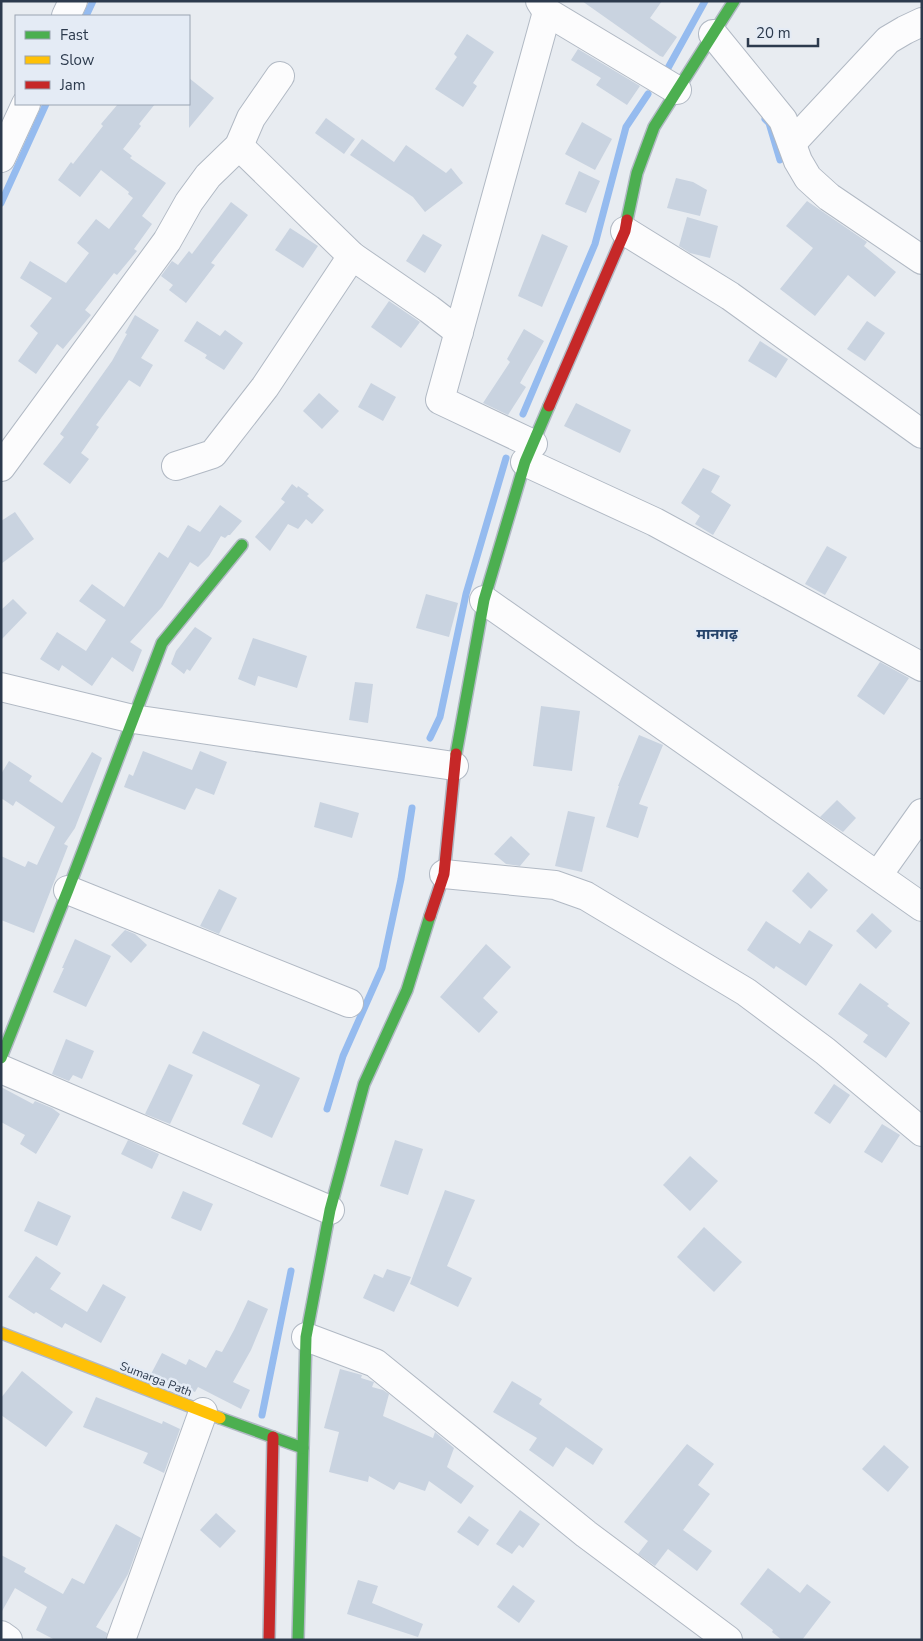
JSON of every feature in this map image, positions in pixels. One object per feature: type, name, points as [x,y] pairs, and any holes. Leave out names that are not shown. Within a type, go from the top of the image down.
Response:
[{"type":"street","points":[[66,15],[73,1]]},
{"type":"street","points":[[298,1640],[306,1336],[330,1210],[364,1084],[408,990],[444,874],[454,766],[484,600],[529,453],[625,231],[638,173],[654,127],[734,1]]},
{"type":"street","points":[[677,90],[543,7],[440,400],[529,453],[922,667]]},
{"type":"street","points":[[792,143],[888,40],[922,22]]},
{"type":"street","points":[[713,34],[783,120],[798,161],[808,178],[829,197],[922,260]]},
{"type":"street","points":[[1,467],[167,241],[189,202],[208,176],[239,146],[251,118],[280,76]]},
{"type":"street","points":[[1,158],[26,105]]},
{"type":"street","points":[[239,146],[352,256],[459,332]]},
{"type":"street","points":[[625,231],[730,296],[922,434]]},
{"type":"street","points":[[176,466],[213,454],[265,387],[352,256]]},
{"type":"street","points":[[1,1058],[68,890],[162,643],[242,545]]},
{"type":"street","points":[[484,600],[922,907]]},
{"type":"street","points":[[1,687],[134,719],[454,766]]},
{"type":"street","points":[[878,875],[922,813]]},
{"type":"street","points":[[444,874],[554,885],[586,896],[746,992],[825,1051],[922,1132]]},
{"type":"street","points":[[68,890],[349,1003]]},
{"type":"street","points":[[1,1070],[330,1210]]},
{"type":"street","name":"Sumarga Path","points":[[1,1333],[203,1412],[303,1448]]},
{"type":"street","points":[[306,1336],[375,1363],[586,1534],[728,1640]]},
{"type":"street","points":[[121,1640],[203,1412]]},
{"type":"street","points":[[269,1640],[273,1436]]},
{"type":"street","points":[[1,1635],[8,1640]]},
{"type":"building","points":[[582,1],[662,1],[650,18],[677,37],[663,57],[660,56]]},
{"type":"building","points":[[467,34],[494,52],[473,83],[477,86],[463,107],[435,89],[457,57],[454,54]]},
{"type":"building","points":[[578,49],[640,86],[627,105],[596,85],[601,78],[571,60]]},
{"type":"building","points":[[190,79],[214,98],[189,128],[190,105]]},
{"type":"building","points":[[117,105],[154,105],[123,149],[132,156],[130,158],[166,183],[142,216],[152,224],[134,249],[137,251],[117,275],[114,273],[85,310],[91,315],[63,349],[57,344],[36,374],[18,361],[38,333],[30,326],[52,298],[20,278],[30,261],[66,283],[89,253],[77,243],[96,219],[109,229],[133,198],[128,194],[129,192],[101,170],[80,197],[58,180],[71,162],[73,164],[103,126],[101,124]]},
{"type":"building","points":[[326,118],[355,139],[344,154],[315,133]]},
{"type":"building","points":[[582,122],[612,139],[595,170],[565,154]]},
{"type":"building","points":[[362,139],[394,162],[406,145],[446,173],[451,168],[463,183],[425,212],[413,197],[350,155]]},
{"type":"building","points":[[579,171],[600,181],[586,213],[565,204]]},
{"type":"building","points":[[676,178],[693,182],[707,190],[700,216],[667,208]]},
{"type":"building","points":[[807,201],[867,242],[864,246],[896,272],[875,297],[848,275],[815,316],[780,289],[813,248],[786,226]]},
{"type":"building","points":[[231,202],[248,215],[211,263],[215,265],[186,303],[169,290],[173,285],[161,276],[172,261],[178,265],[189,251],[192,254]]},
{"type":"building","points":[[687,217],[718,226],[710,258],[690,253],[679,246]]},
{"type":"building","points":[[290,228],[318,246],[303,268],[275,250]]},
{"type":"building","points":[[423,234],[442,245],[425,273],[406,261]]},
{"type":"building","points":[[542,234],[568,246],[542,307],[518,296]]},
{"type":"building","points":[[389,301],[420,322],[401,348],[371,327]]},
{"type":"building","points":[[135,315],[159,330],[141,358],[153,365],[140,387],[129,380],[96,425],[99,427],[81,453],[89,459],[70,484],[43,464],[64,437],[60,434],[112,361]]},
{"type":"building","points":[[197,321],[220,336],[225,330],[243,343],[224,370],[205,358],[207,355],[184,341]]},
{"type":"building","points":[[867,321],[885,333],[865,361],[847,349]]},
{"type":"building","points":[[524,329],[544,341],[520,383],[526,387],[508,415],[483,403],[510,362],[507,359]]},
{"type":"building","points":[[760,341],[788,359],[776,378],[748,361]]},
{"type":"building","points":[[371,383],[396,397],[383,421],[358,407]]},
{"type":"building","points":[[319,393],[339,411],[322,429],[303,411]]},
{"type":"building","points":[[576,403],[631,430],[620,453],[564,426]]},
{"type":"building","points":[[703,468],[720,476],[711,492],[731,505],[713,535],[695,524],[700,516],[681,503]]},
{"type":"building","points":[[292,484],[309,494],[307,496],[324,510],[312,524],[306,519],[298,529],[288,524],[270,551],[255,537],[285,502],[281,499]]},
{"type":"building","points":[[220,505],[242,521],[230,535],[225,538],[221,536],[209,556],[198,567],[190,562],[162,607],[130,642],[142,650],[133,672],[112,657],[92,686],[62,665],[59,671],[40,659],[57,632],[86,651],[106,620],[79,601],[92,584],[124,607],[159,552],[168,558],[188,525],[200,532]]},
{"type":"building","points":[[15,512],[34,539],[1,564],[1,521]]},
{"type":"building","points":[[827,546],[847,557],[825,595],[805,584]]},
{"type":"building","points":[[426,594],[458,603],[449,637],[416,628]]},
{"type":"building","points":[[13,599],[27,613],[1,640],[1,610]]},
{"type":"building","points":[[195,627],[212,638],[190,671],[187,669],[184,674],[171,664],[176,651]]},
{"type":"building","points":[[253,638],[307,656],[297,688],[258,676],[255,686],[238,679]]},
{"type":"building","points":[[880,662],[909,678],[884,715],[857,696]]},
{"type":"building","points":[[355,682],[373,684],[368,723],[349,720]]},
{"type":"building","points":[[541,706],[580,711],[572,771],[533,766]]},
{"type":"building","points":[[639,735],[663,745],[639,804],[648,807],[638,838],[606,827],[618,786]]},
{"type":"building","points":[[143,751],[192,770],[200,751],[227,762],[214,795],[196,788],[185,810],[124,787],[129,774],[133,776]]},
{"type":"building","points":[[92,752],[102,758],[75,828],[64,844],[68,846],[34,933],[1,920],[1,856],[25,867],[28,861],[37,865],[55,827],[16,801],[13,806],[1,798],[1,774],[9,761],[32,776],[29,781],[62,803]]},
{"type":"building","points":[[837,800],[856,818],[843,832],[820,817]]},
{"type":"building","points":[[320,802],[359,813],[352,838],[314,827]]},
{"type":"building","points":[[568,811],[595,817],[582,872],[555,866]]},
{"type":"building","points":[[511,836],[530,854],[520,866],[506,864],[494,854]]},
{"type":"building","points":[[808,872],[828,890],[811,909],[792,891]]},
{"type":"building","points":[[219,889],[237,898],[219,934],[200,926]]},
{"type":"building","points":[[872,913],[892,931],[876,949],[856,931]]},
{"type":"building","points":[[766,921],[800,944],[809,930],[833,945],[806,986],[776,966],[774,969],[747,950]]},
{"type":"building","points":[[125,930],[135,934],[147,945],[131,963],[111,945]]},
{"type":"building","points":[[75,939],[111,956],[86,1007],[53,992]]},
{"type":"building","points":[[486,944],[511,967],[483,998],[498,1012],[479,1033],[440,997]]},
{"type":"building","points":[[860,983],[889,1004],[887,1006],[910,1023],[886,1058],[863,1042],[868,1035],[838,1014]]},
{"type":"building","points":[[203,1031],[300,1078],[272,1138],[242,1124],[260,1085],[192,1053]]},
{"type":"building","points":[[66,1039],[94,1051],[82,1079],[73,1075],[69,1081],[52,1074]]},
{"type":"building","points":[[169,1064],[193,1075],[170,1124],[145,1114]]},
{"type":"building","points":[[834,1084],[850,1095],[830,1124],[814,1113]]},
{"type":"building","points":[[1,1087],[33,1104],[35,1101],[52,1108],[60,1114],[36,1154],[20,1144],[25,1135],[1,1122]]},
{"type":"building","points":[[882,1124],[900,1135],[882,1163],[864,1152]]},
{"type":"building","points":[[128,1140],[159,1154],[152,1169],[121,1154]]},
{"type":"building","points":[[395,1140],[423,1149],[408,1195],[380,1186]]},
{"type":"building","points":[[690,1156],[718,1181],[690,1211],[663,1185]]},
{"type":"building","points":[[445,1190],[475,1200],[447,1266],[472,1278],[458,1307],[410,1284]]},
{"type":"building","points":[[183,1191],[213,1204],[201,1231],[171,1218]]},
{"type":"building","points":[[38,1201],[71,1216],[57,1246],[24,1231]]},
{"type":"building","points":[[704,1227],[742,1262],[714,1292],[677,1257]]},
{"type":"building","points":[[36,1256],[61,1273],[50,1289],[87,1312],[103,1284],[126,1297],[101,1343],[65,1323],[62,1328],[36,1312],[34,1314],[8,1297]]},
{"type":"building","points":[[387,1269],[411,1277],[394,1312],[363,1298],[374,1274],[383,1278]]},
{"type":"building","points":[[248,1300],[268,1309],[251,1350],[233,1382],[250,1390],[241,1409],[198,1387],[195,1392],[151,1374],[162,1353],[186,1365],[189,1359],[206,1368],[216,1350],[222,1352]]},
{"type":"building","points":[[340,1369],[362,1375],[361,1378],[374,1382],[372,1387],[389,1394],[383,1416],[433,1438],[435,1432],[454,1448],[447,1467],[474,1486],[461,1504],[429,1481],[425,1491],[399,1482],[394,1490],[369,1476],[368,1482],[329,1472],[339,1432],[324,1428]]},
{"type":"building","points":[[22,1371],[73,1412],[46,1447],[1,1415],[1,1398]]},
{"type":"building","points":[[512,1381],[542,1399],[539,1404],[603,1449],[593,1465],[566,1447],[553,1467],[529,1450],[537,1438],[493,1412]]},
{"type":"building","points":[[96,1397],[162,1424],[163,1421],[180,1429],[164,1473],[143,1463],[148,1453],[83,1427]]},
{"type":"building","points":[[687,1444],[714,1464],[698,1485],[710,1494],[683,1530],[712,1551],[697,1571],[668,1549],[655,1566],[638,1554],[648,1541],[624,1522]]},
{"type":"building","points":[[884,1445],[909,1467],[888,1492],[862,1469]]},
{"type":"building","points":[[520,1510],[540,1524],[523,1548],[519,1545],[512,1554],[496,1544]]},
{"type":"building","points":[[216,1513],[236,1531],[220,1548],[200,1530]]},
{"type":"building","points":[[469,1516],[489,1530],[478,1546],[457,1532]]},
{"type":"building","points":[[116,1524],[141,1538],[128,1574],[96,1627],[107,1633],[106,1640],[55,1640],[36,1630],[47,1607],[15,1588],[1,1613],[1,1555],[26,1568],[24,1572],[63,1594],[72,1578],[84,1584]]},
{"type":"building","points":[[768,1568],[800,1593],[807,1584],[831,1602],[802,1640],[782,1640],[772,1632],[773,1630],[740,1604]]},
{"type":"building","points":[[358,1580],[378,1586],[372,1603],[423,1624],[418,1637],[347,1614]]},
{"type":"building","points":[[513,1585],[535,1601],[519,1623],[497,1607]]},
{"type":"waterway","points":[[86,15],[93,1]]},
{"type":"waterway","points":[[668,68],[705,1]]},
{"type":"waterway","points":[[523,414],[595,244],[626,127],[648,94]]},
{"type":"waterway","points":[[1,203],[46,105]]},
{"type":"waterway","points":[[765,119],[769,123],[780,160]]},
{"type":"waterway","points":[[430,738],[440,717],[466,594],[506,458]]},
{"type":"waterway","points":[[327,1109],[343,1056],[382,968],[401,879],[412,808]]},
{"type":"waterway","points":[[262,1415],[291,1271]]},
{"type":"traffic: fast","points":[[627,220],[637,173],[654,127],[734,1]]},
{"type":"traffic: fast","points":[[456,754],[484,600],[525,462],[549,406]]},
{"type":"traffic: fast","points":[[1,1058],[68,890],[162,643],[242,545]]},
{"type":"traffic: fast","points":[[303,1448],[306,1337],[330,1210],[364,1084],[407,990],[430,916]]},
{"type":"traffic: fast","points":[[220,1418],[303,1448],[298,1640]]},
{"type":"traffic: slow","points":[[1,1333],[220,1418]]},
{"type":"traffic: jam","points":[[549,406],[625,231],[627,220]]},
{"type":"traffic: jam","points":[[430,916],[444,874],[456,754]]},
{"type":"traffic: jam","points":[[269,1640],[273,1437]]},
{"type":"district","name":"मानगढ़","points":[[717,634]]}]
